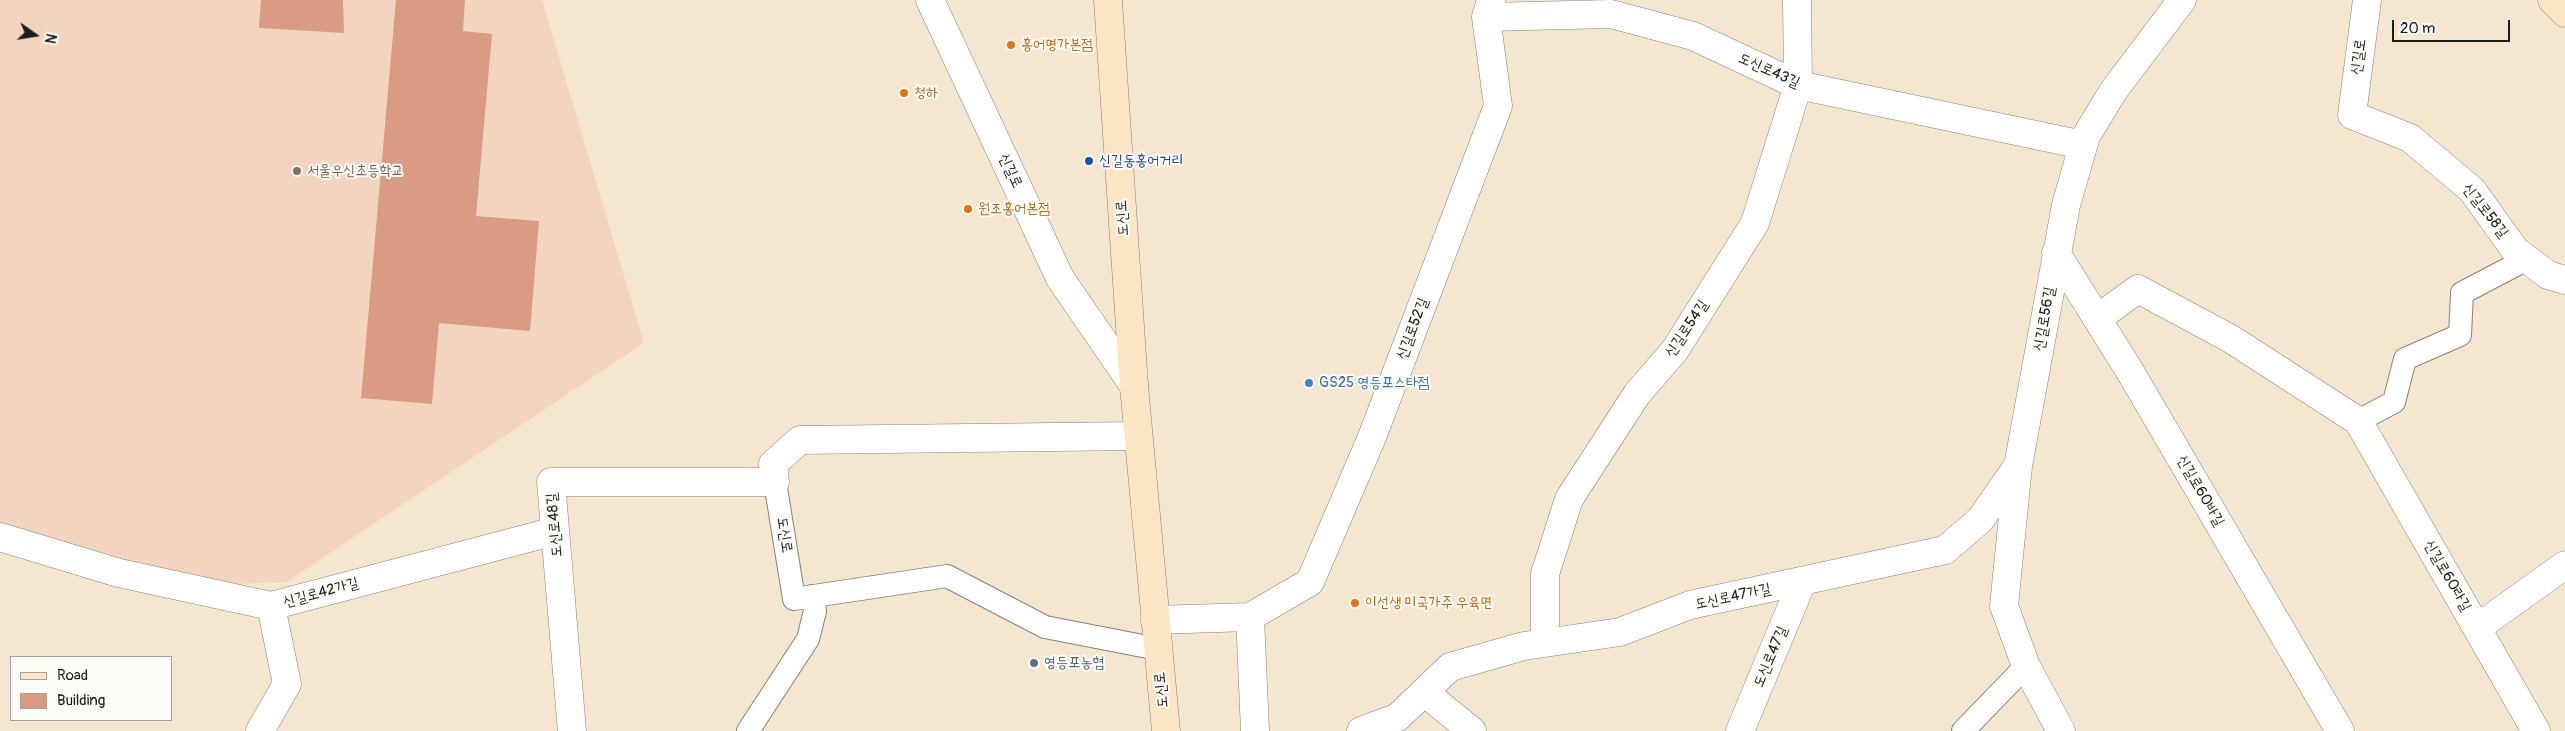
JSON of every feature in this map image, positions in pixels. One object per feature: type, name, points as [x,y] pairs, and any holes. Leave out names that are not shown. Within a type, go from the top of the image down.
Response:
[{"type":"main road","name":"도신로","points":[[1108,0],[1134,386],[1166,731]]},
{"type":"main road","points":[[2552,0],[2565,13]]},
{"type":"street","name":"신길로","points":[[930,0],[1060,278],[1134,386]]},
{"type":"street","name":"신길로54길","points":[[1545,642],[1545,574],[1569,499],[1636,394],[1675,350],[1755,223],[1798,86],[1797,0]]},
{"type":"street","name":"신길로56길","points":[[2061,731],[2026,666],[2004,606],[2018,466],[2056,252],[2066,205],[2083,144],[2114,90],[2182,0]]},
{"type":"street","name":"신길로","points":[[2352,115],[2367,0]]},
{"type":"street","name":"도신로43길","points":[[1488,8],[1611,14],[1693,36],[1798,86],[2083,144]]},
{"type":"street","name":"신길로52길","points":[[1156,620],[1250,616],[1310,582],[1372,437],[1498,106],[1488,8]]},
{"type":"street","name":"신길로58길","points":[[2352,115],[2410,138],[2472,190],[2514,250],[2548,275],[2565,280]]},
{"type":"street","name":"신길로60바길","points":[[2056,252],[2340,731]]},
{"type":"street","name":"신길로60라길","points":[[2097,319],[2138,289],[2231,339],[2358,421],[2536,731]]},
{"type":"street","name":"도신로","points":[[775,482],[773,464],[800,440],[1138,436]]},
{"type":"street","name":"도신로47가길","points":[[1424,692],[1450,666],[1524,646],[1620,632],[1690,606],[1945,550],[1980,520],[2018,466]]},
{"type":"street","name":"도신로48길","points":[[572,731],[551,482],[775,482]]},
{"type":"street","name":"신길로42가길","points":[[0,536],[119,573],[271,606],[555,531]]},
{"type":"street","points":[[2477,628],[2565,565]]},
{"type":"street","name":"도신로47길","points":[[1740,731],[1802,582]]},
{"type":"street","points":[[260,731],[287,684],[271,606]]},
{"type":"street","points":[[1250,616],[1255,731]]},
{"type":"street","points":[[1361,731],[1398,717],[1424,692],[1472,731]]},
{"type":"lane","points":[[2358,421],[2394,402],[2404,359],[2460,335],[2462,293],[2527,259]]},
{"type":"lane","name":"도신로","points":[[775,482],[794,599],[947,576],[1045,627],[1158,649]]},
{"type":"lane","points":[[748,731],[808,639],[815,611],[812,596]]},
{"type":"lane","points":[[1963,731],[2026,666]]},
{"type":"shaded area","name":"서울우신초등학교","points":[[0,0],[542,0],[644,343],[287,582],[203,585],[0,523]]},
{"type":"building","points":[[261,0],[343,0],[344,33],[259,28]]},
{"type":"building","points":[[396,0],[465,0],[463,31],[492,34],[476,216],[539,221],[530,331],[439,323],[432,404],[361,398]]},
{"type":"place","name":"홍어명가본점","points":[[1011,45]]},
{"type":"place","name":"청하","points":[[904,93]]},
{"type":"place","name":"신길동홍어거리","points":[[1089,161]]},
{"type":"place","name":"서울우신초등학교","points":[[297,171]]},
{"type":"place","name":"원조홍어본점","points":[[968,209]]},
{"type":"place","name":"GS25 영등포스타점","points":[[1309,383]]},
{"type":"place","name":"이선생 미국가주 우육면","points":[[1355,603]]},
{"type":"place","name":"영등포농협","points":[[1034,663]]}]
